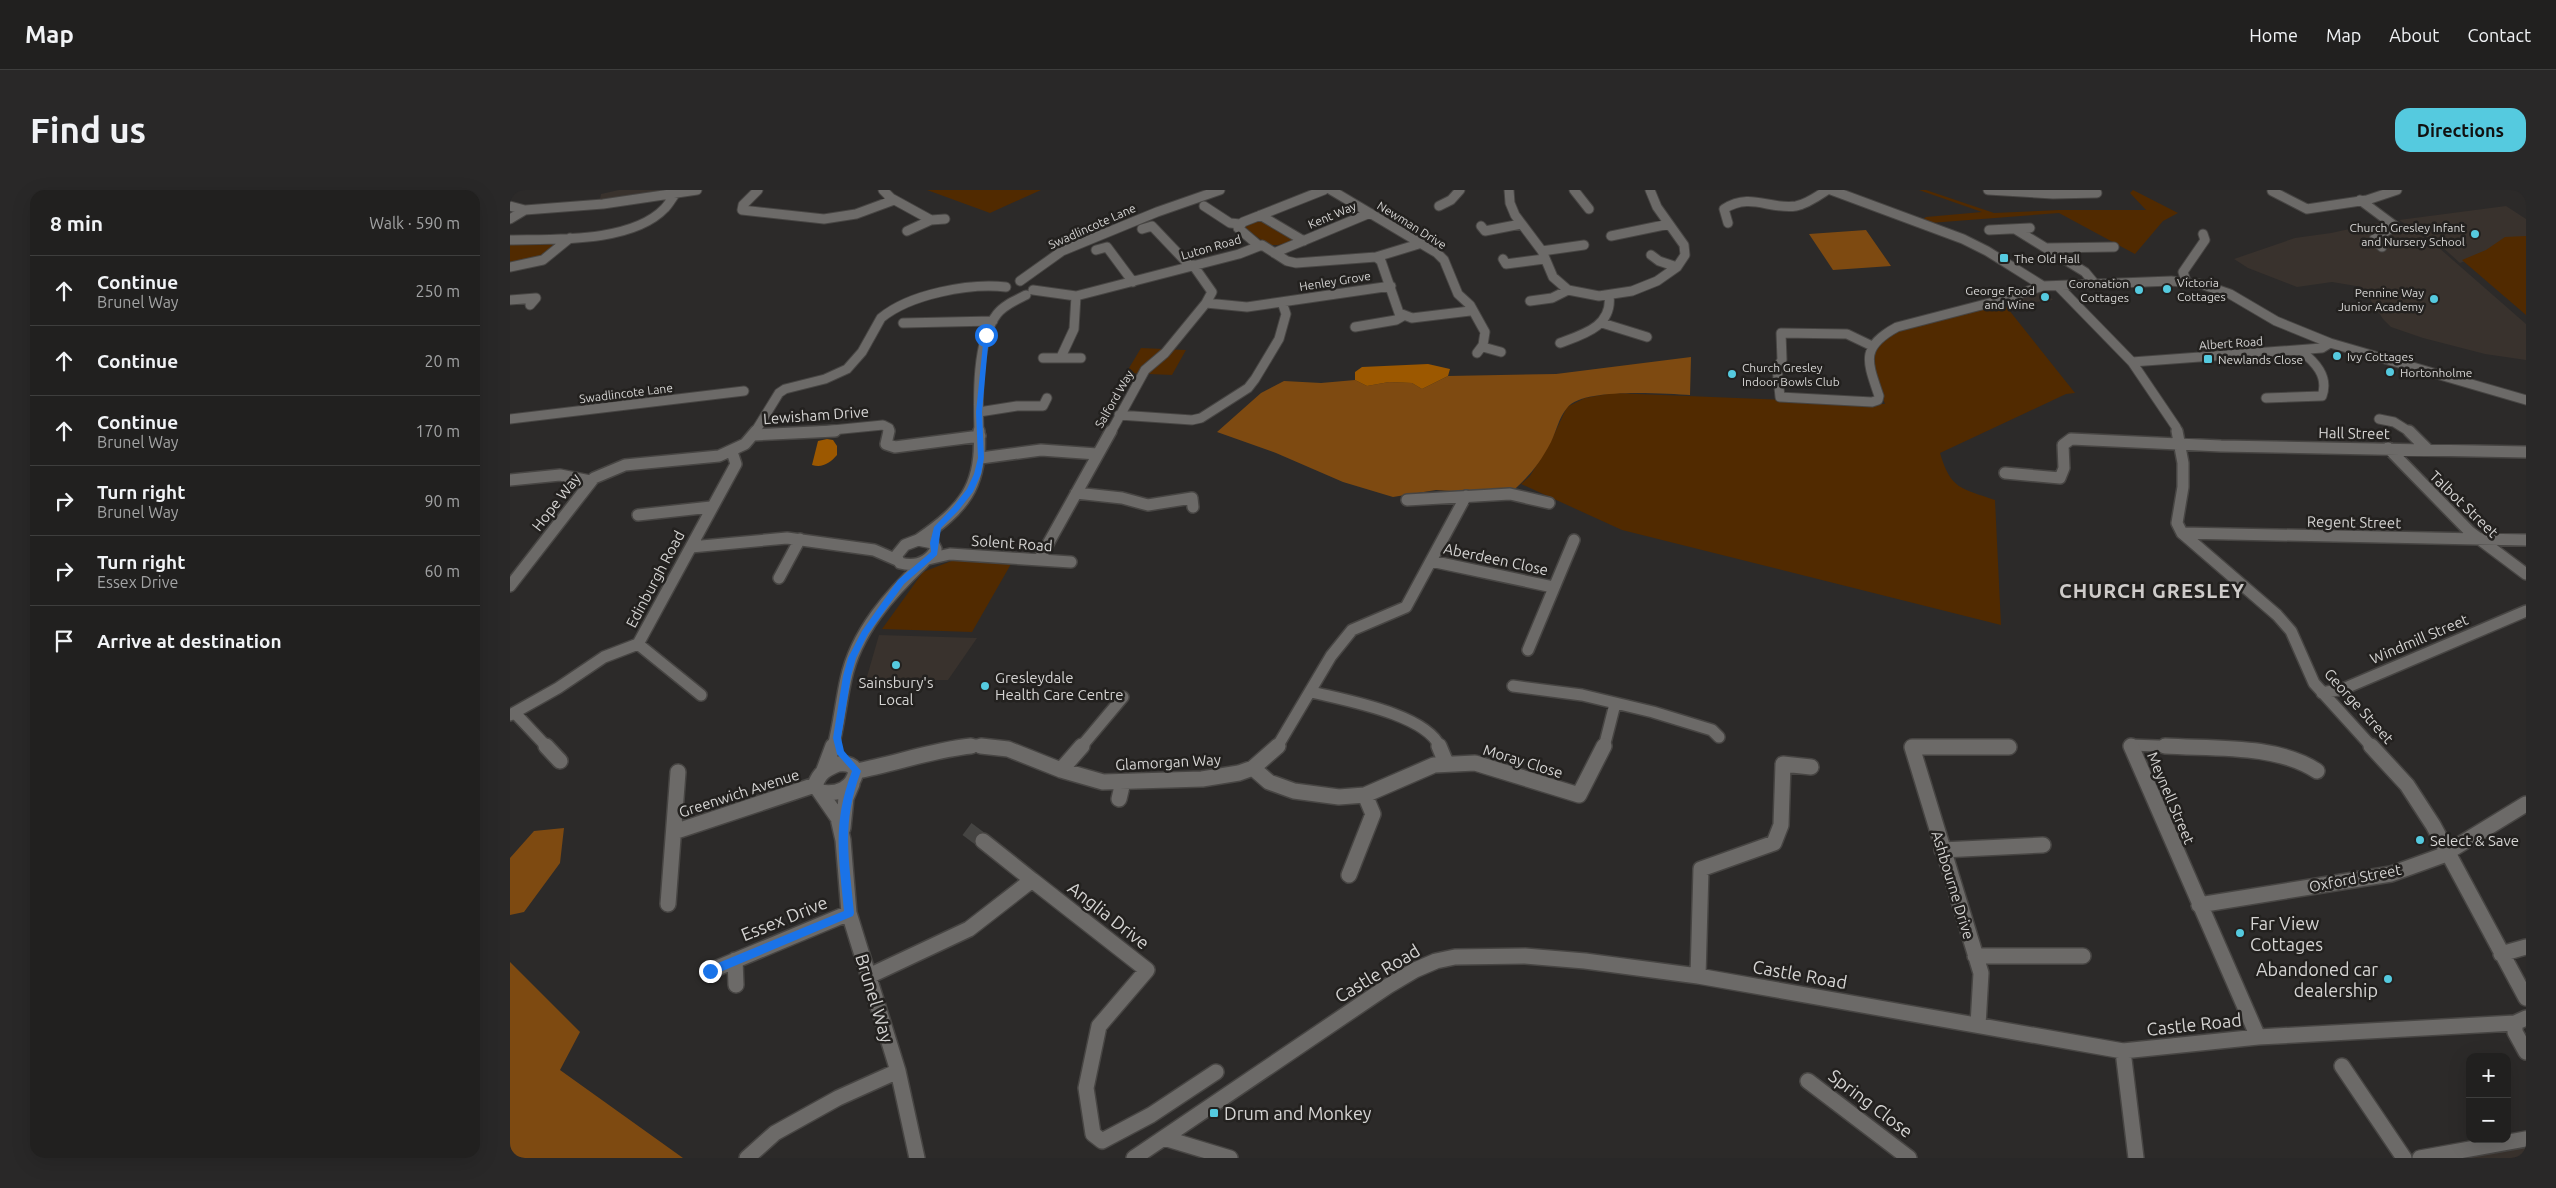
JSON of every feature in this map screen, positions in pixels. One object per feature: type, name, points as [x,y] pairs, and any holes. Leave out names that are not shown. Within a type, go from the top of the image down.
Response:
[{"type":"street","points":[[510,206],[524,210],[632,200],[697,190]]},
{"type":"street","points":[[758,190],[742,205],[742,210],[824,219],[856,214],[894,200]]},
{"type":"street","points":[[882,190],[894,200],[931,220]]},
{"type":"street","name":"Swadlincote Lane","points":[[1006,291],[1062,251],[1107,231],[1220,190]]},
{"type":"street","points":[[1204,206],[1230,222],[1240,224],[1324,190]]},
{"type":"street","name":"Newman Drive","points":[[1331,190],[1422,243],[1444,260],[1454,281],[1455,290],[1470,305],[1470,311],[1483,326],[1486,337],[1480,350],[1500,352]]},
{"type":"street","points":[[1439,206],[1451,200],[1460,190]]},
{"type":"street","points":[[1509,190],[1510,203],[1521,224],[1543,255],[1553,277],[1568,290],[1609,296],[1632,291],[1657,281],[1677,267],[1685,255],[1684,245],[1669,224],[1650,190]]},
{"type":"street","points":[[1574,190],[1587,207],[1574,206]]},
{"type":"street","points":[[1728,223],[1723,212],[1726,207],[1755,196],[1778,205],[1798,206],[1829,190],[1963,239],[1987,251],[2042,286]]},
{"type":"street","points":[[1988,190],[2053,194],[2098,193]]},
{"type":"street","points":[[2371,190],[2381,195]]},
{"type":"street","points":[[2272,191],[2306,209],[2360,200],[2397,190]]},
{"type":"street","points":[[510,240],[570,238],[616,232],[638,225],[662,211],[670,204],[676,193]]},
{"type":"street","points":[[2360,200],[2395,226],[2374,239],[2382,247]]},
{"type":"street","points":[[1194,209],[1213,203]]},
{"type":"street","points":[[510,219],[524,210]]},
{"type":"street","name":"Kent Way","points":[[1274,253],[1370,213]]},
{"type":"street","name":"Kent Way","points":[[1260,215],[1304,241]]},
{"type":"street","points":[[907,231],[931,220],[945,219]]},
{"type":"street","points":[[1240,224],[1238,228],[1258,245]]},
{"type":"street","points":[[1482,226],[1485,231],[1521,224]]},
{"type":"street","points":[[1611,236],[1669,224]]},
{"type":"street","points":[[1142,229],[1152,226],[1192,266],[1212,292],[1206,304]]},
{"type":"street","points":[[1989,230],[2030,228]]},
{"type":"street","points":[[2015,229],[2085,272],[2095,284]]},
{"type":"street","points":[[2186,281],[2183,272],[2204,237],[2214,243]]},
{"type":"street","points":[[510,267],[537,264],[546,260],[570,238]]},
{"type":"street","name":"Luton Road","points":[[1031,289],[1076,296],[1239,254],[1258,245],[1287,261],[1307,264],[1376,257],[1422,243]]},
{"type":"street","points":[[1503,258],[1506,264],[1584,245]]},
{"type":"street","points":[[1096,250],[1108,247],[1133,282]]},
{"type":"street","points":[[2046,248],[2114,247]]},
{"type":"street","points":[[1651,255],[1658,261],[1677,267]]},
{"type":"street","points":[[1376,257],[1382,261],[1399,313],[1403,316],[1412,318],[1470,311]]},
{"type":"street","points":[[874,550],[904,546],[918,540],[938,527],[956,509],[970,490],[978,474],[981,458],[979,412],[986,335],[993,321],[1004,308],[1031,289],[1034,270]]},
{"type":"street","points":[[1020,281],[1031,289]]},
{"type":"street","points":[[1870,345],[1847,334],[1782,333],[1782,360],[1777,368],[1780,397],[1872,402],[1878,400],[1879,396],[1868,360],[1870,345],[1883,334],[1897,327],[2001,300],[2042,286],[2186,281],[2211,286],[2230,294],[2276,321],[2330,344],[2526,400]]},
{"type":"street","points":[[732,452],[754,435],[774,398],[785,389],[835,375],[846,370],[859,358],[882,318],[894,309],[957,289],[976,286],[1006,291],[1031,289]]},
{"type":"street","name":"Henley Grove","points":[[1206,304],[1247,307],[1391,286]]},
{"type":"street","points":[[2058,286],[2132,362],[2171,417],[2182,444],[2183,475],[2177,523],[2182,533]]},
{"type":"street","points":[[1530,301],[1552,298],[1568,290]]},
{"type":"street","points":[[1004,308],[1006,291]]},
{"type":"street","points":[[1061,358],[1074,329],[1076,296]]},
{"type":"street","points":[[1560,343],[1577,341],[1602,323],[1610,314],[1611,302],[1609,296]]},
{"type":"street","points":[[510,300],[536,298],[530,305]]},
{"type":"street","points":[[1119,415],[1192,420],[1200,418],[1248,388],[1279,340],[1286,314],[1282,302]]},
{"type":"street","name":"Salford Way","points":[[1039,560],[1145,370],[1165,353],[1206,304]]},
{"type":"street","points":[[1355,327],[1368,330],[1403,316]]},
{"type":"street","points":[[903,323],[917,319],[993,321]]},
{"type":"street","points":[[1602,323],[1647,338]]},
{"type":"street","name":"Albert Road","points":[[2132,362],[2322,348],[2330,344]]},
{"type":"street","points":[[2266,398],[2322,396],[2324,380],[2321,371],[2300,350]]},
{"type":"street","points":[[1043,358],[1081,358]]},
{"type":"street","name":"Swadlincote Lane","points":[[510,419],[744,391]]},
{"type":"street","points":[[979,412],[1017,406],[1043,406],[1048,398]]},
{"type":"street","points":[[2379,419],[2393,420],[2404,425],[2427,449]]},
{"type":"street","name":"Lewisham Drive","points":[[754,435],[883,425],[889,428],[886,444],[895,447],[980,436]]},
{"type":"street","name":"Hall Street","points":[[2005,473],[2060,478],[2064,468],[2063,445],[2071,439],[2182,444],[2526,452]]},
{"type":"street","name":"Talbot Street","points":[[2388,448],[2475,539],[2501,559],[2526,574]]},
{"type":"street","points":[[981,458],[1041,450],[1097,454]]},
{"type":"street","name":"Hope Way","points":[[510,586],[590,481],[623,465],[713,457],[732,452]]},
{"type":"street","name":"Edinburgh Road","points":[[513,714],[604,657],[638,644],[736,464],[732,452]]},
{"type":"street","points":[[510,480],[545,474],[577,476],[590,481]]},
{"type":"street","points":[[1076,493],[1116,497],[1148,504],[1192,498],[1193,507]]},
{"type":"street","points":[[1407,500],[1510,494],[1549,503]]},
{"type":"street","name":"Glamorgan Way","points":[[824,770],[838,764],[854,772],[885,766],[940,750],[976,745],[1008,749],[1060,770],[1103,782],[1202,779],[1240,773],[1253,768],[1277,747],[1312,692],[1331,656],[1352,630],[1406,607],[1466,496]]},
{"type":"street","points":[[638,515],[711,507]]},
{"type":"street","points":[[818,789],[816,780],[824,770],[837,738],[847,676],[852,658],[865,633],[901,582],[934,553],[938,527]]},
{"type":"street","name":"Regent Street","points":[[2182,533],[2526,540]]},
{"type":"street","name":"George Street","points":[[2182,533],[2281,619],[2293,636],[2306,671],[2322,693],[2396,771],[2421,805],[2448,852],[2526,998]]},
{"type":"street","points":[[691,547],[787,538],[874,550],[899,561]]},
{"type":"street","points":[[779,578],[800,539]]},
{"type":"street","name":"Solent Road","points":[[918,540],[934,544],[950,554]]},
{"type":"street","points":[[1528,650],[1574,540]]},
{"type":"street","points":[[901,582],[898,552],[904,546]]},
{"type":"street","name":"Solent Road","points":[[899,561],[911,565],[950,554],[1071,562]]},
{"type":"street","name":"Aberdeen Close","points":[[1431,561],[1553,587]]},
{"type":"street","name":"Windmill Street","points":[[2322,693],[2343,689],[2526,611]]},
{"type":"street","points":[[638,644],[701,695]]},
{"type":"street","points":[[1513,686],[1582,695],[1692,722],[1712,730],[1719,737]]},
{"type":"street","points":[[1312,692],[1347,701],[1419,725],[1435,736],[1446,763]]},
{"type":"street","points":[[1060,770],[1123,697]]},
{"type":"street","name":"Moray Close","points":[[1253,768],[1269,782],[1294,790],[1339,797],[1366,795],[1407,775],[1446,763],[1475,763],[1580,795],[1602,753],[1615,704]]},
{"type":"street","points":[[513,714],[560,761]]},
{"type":"street","points":[[837,738],[840,752],[854,772]]},
{"type":"street","name":"Meynell Street","points":[[2258,1037],[2131,745],[2277,753],[2305,763],[2317,771]]},
{"type":"street","name":"Ashbourne Drive","points":[[1978,1025],[1981,973],[1912,747],[2009,747]]},
{"type":"street","points":[[1698,976],[1701,869],[1774,843],[1781,825],[1783,764],[1811,767]]},
{"type":"street","name":"Greenwich Avenue","points":[[668,904],[678,772]]},
{"type":"street","name":"Greenwich Avenue","points":[[674,832],[818,789],[838,792],[854,772]]},
{"type":"street","name":"Brunel Way","points":[[842,840],[846,798],[854,772]]},
{"type":"street","points":[[1119,799],[1123,782]]},
{"type":"street","name":"Brunel Way","points":[[818,789],[828,800],[838,818],[849,913],[898,1072],[919,1156]]},
{"type":"street","points":[[1349,875],[1373,814],[1366,795]]},
{"type":"street","name":"Oxford Street","points":[[2199,905],[2391,874],[2448,852],[2526,804]]},
{"type":"street","points":[[869,976],[968,929],[1032,880],[983,841]]},
{"type":"street","points":[[1942,850],[2043,845]]},
{"type":"street","name":"Anglia Drive","points":[[1032,880],[1147,970],[1098,1026],[1086,1088],[1093,1134],[1102,1140],[1151,1115],[1216,1072]]},
{"type":"street","name":"Essex Drive","points":[[710,971],[849,913]]},
{"type":"street","points":[[2502,954],[2526,947]]},
{"type":"street","name":"Castle Road","points":[[1134,1158],[1388,986],[1415,970],[1436,961],[1480,955],[1525,956],[1585,961],[1698,976],[2123,1051],[2258,1037],[2520,1020]]},
{"type":"street","points":[[1975,956],[2083,956]]},
{"type":"street","name":"Essex Drive","points":[[735,960],[736,985]]},
{"type":"street","points":[[2520,1020],[2515,1032],[2526,1052]]},
{"type":"street","points":[[2123,1051],[2136,1158]]},
{"type":"street","points":[[2342,1066],[2404,1158]]},
{"type":"street","points":[[747,1158],[776,1133],[838,1098],[898,1072]]},
{"type":"street","name":"Spring Close","points":[[1808,1081],[1909,1158]]},
{"type":"street","points":[[1164,1138],[1230,1158]]},
{"type":"street","points":[[2420,1158],[2446,1155],[2526,1139]]},
{"type":"shaded area","points":[[619,190],[673,190],[595,201],[600,199],[601,194]]},
{"type":"shaded area","points":[[927,190],[1041,190],[990,213]]},
{"type":"shaded area","points":[[1919,190],[1926,190],[1994,213],[2059,210],[2146,210],[2130,193],[2133,190],[2178,213],[2163,221],[2135,254],[2059,213],[1930,223],[1922,220],[1926,217],[1982,212]]},
{"type":"shaded area","name":"Church Gresley Infant and Nursery School","points":[[2506,206],[2526,219],[2526,238],[2460,263],[2440,245],[2399,220]]},
{"type":"shaded area","points":[[1260,217],[1295,240],[1279,245],[1268,244],[1245,228],[1246,223]]},
{"type":"shaded area","name":"Pennine Way Junior Academy","points":[[2382,222],[2386,227],[2384,230],[2393,234],[2400,230],[2420,235],[2438,247],[2526,324],[2526,360],[2485,354],[2423,338],[2391,327],[2383,319],[2362,287],[2332,282],[2297,287],[2248,268],[2234,259],[2295,238],[2331,233]]},
{"type":"shaded area","points":[[1866,230],[1891,266],[1833,270],[1809,234]]},
{"type":"shaded area","points":[[2526,236],[2526,315],[2462,260],[2486,250],[2505,237]]},
{"type":"shaded area","points":[[510,243],[561,243],[542,259],[510,265]]},
{"type":"shaded area","points":[[2044,291],[2053,300],[2012,305],[2007,300]]},
{"type":"shaded area","points":[[2001,300],[2075,393],[2066,394],[1940,453],[1948,474],[1953,481],[1966,490],[1995,500],[2001,625],[1622,530],[1521,484],[1530,476],[1550,443],[1567,407],[1585,398],[1613,393],[1885,404],[1868,360],[1879,337]]},
{"type":"shaded area","points":[[1141,348],[1186,350],[1172,375],[1126,373]]},
{"type":"shaded area","points":[[1691,357],[1690,395],[1606,394],[1576,401],[1567,408],[1562,416],[1551,442],[1537,465],[1508,495],[1436,490],[1393,497],[1343,482],[1276,453],[1217,432],[1261,393],[1284,381],[1321,383],[1355,380],[1367,386],[1389,382],[1412,383],[1422,389],[1448,376],[1556,374]]},
{"type":"shaded area","points":[[1428,364],[1450,369],[1448,376],[1422,389],[1412,383],[1389,382],[1367,386],[1355,380],[1355,372],[1362,367]]},
{"type":"shaded area","points":[[833,440],[837,446],[837,455],[826,464],[820,466],[812,465],[818,441]]},
{"type":"shaded area","points":[[954,560],[1011,564],[972,632],[882,629],[923,572]]},
{"type":"shaded area","points":[[879,635],[977,638],[948,680],[866,680]]},
{"type":"shaded area","points":[[564,828],[560,863],[524,912],[510,915],[510,858],[534,831]]},
{"type":"shaded area","points":[[510,962],[580,1032],[560,1070],[683,1158],[510,1158]]},
{"type":"shaded area","points":[[2526,1133],[2526,1158],[2434,1158],[2489,1143],[2511,1143],[2511,1137]]},
{"type":"tunnel","points":[[967,829],[983,841]]},
{"type":"place","name":"Church Gresley Infant and Nursery School","points":[[2475,234]]},
{"type":"place","name":"The Old Hall","points":[[2004,258]]},
{"type":"place","name":"Victoria Cottages","points":[[2167,289]]},
{"type":"place","name":"Coronation Cottages","points":[[2139,290]]},
{"type":"place","name":"George Food and Wine","points":[[2045,297]]},
{"type":"place","name":"Pennine Way Junior Academy","points":[[2434,299]]},
{"type":"place","name":"Ivy Cottages","points":[[2337,356]]},
{"type":"place","name":"Newlands Close","points":[[2208,359]]},
{"type":"place","name":"Hortonholme","points":[[2390,372]]},
{"type":"place","name":"Church Gresley Indoor Bowls Club","points":[[1732,374]]},
{"type":"place","name":"Sainsbury's Local","points":[[896,665]]},
{"type":"place","name":"Gresleydale Health Care Centre","points":[[985,686]]},
{"type":"place","name":"Select & Save","points":[[2420,840]]},
{"type":"place","name":"Far View Cottages","points":[[2240,933]]},
{"type":"place","name":"Abandoned car dealership","points":[[2388,979]]},
{"type":"place","name":"Drum and Monkey","points":[[1214,1113]]},
{"type":"district","name":"CHURCH GRESLEY","points":[[2152,590]]},
{"type":"route","points":[[710,971],[849,913],[849,897],[842,840],[843,816],[846,798],[856,771],[840,752],[837,738],[847,676],[852,658],[872,621],[901,582],[932,556],[936,549],[934,543],[938,527],[956,509],[970,490],[978,474],[981,458],[979,412],[986,335]]}]
